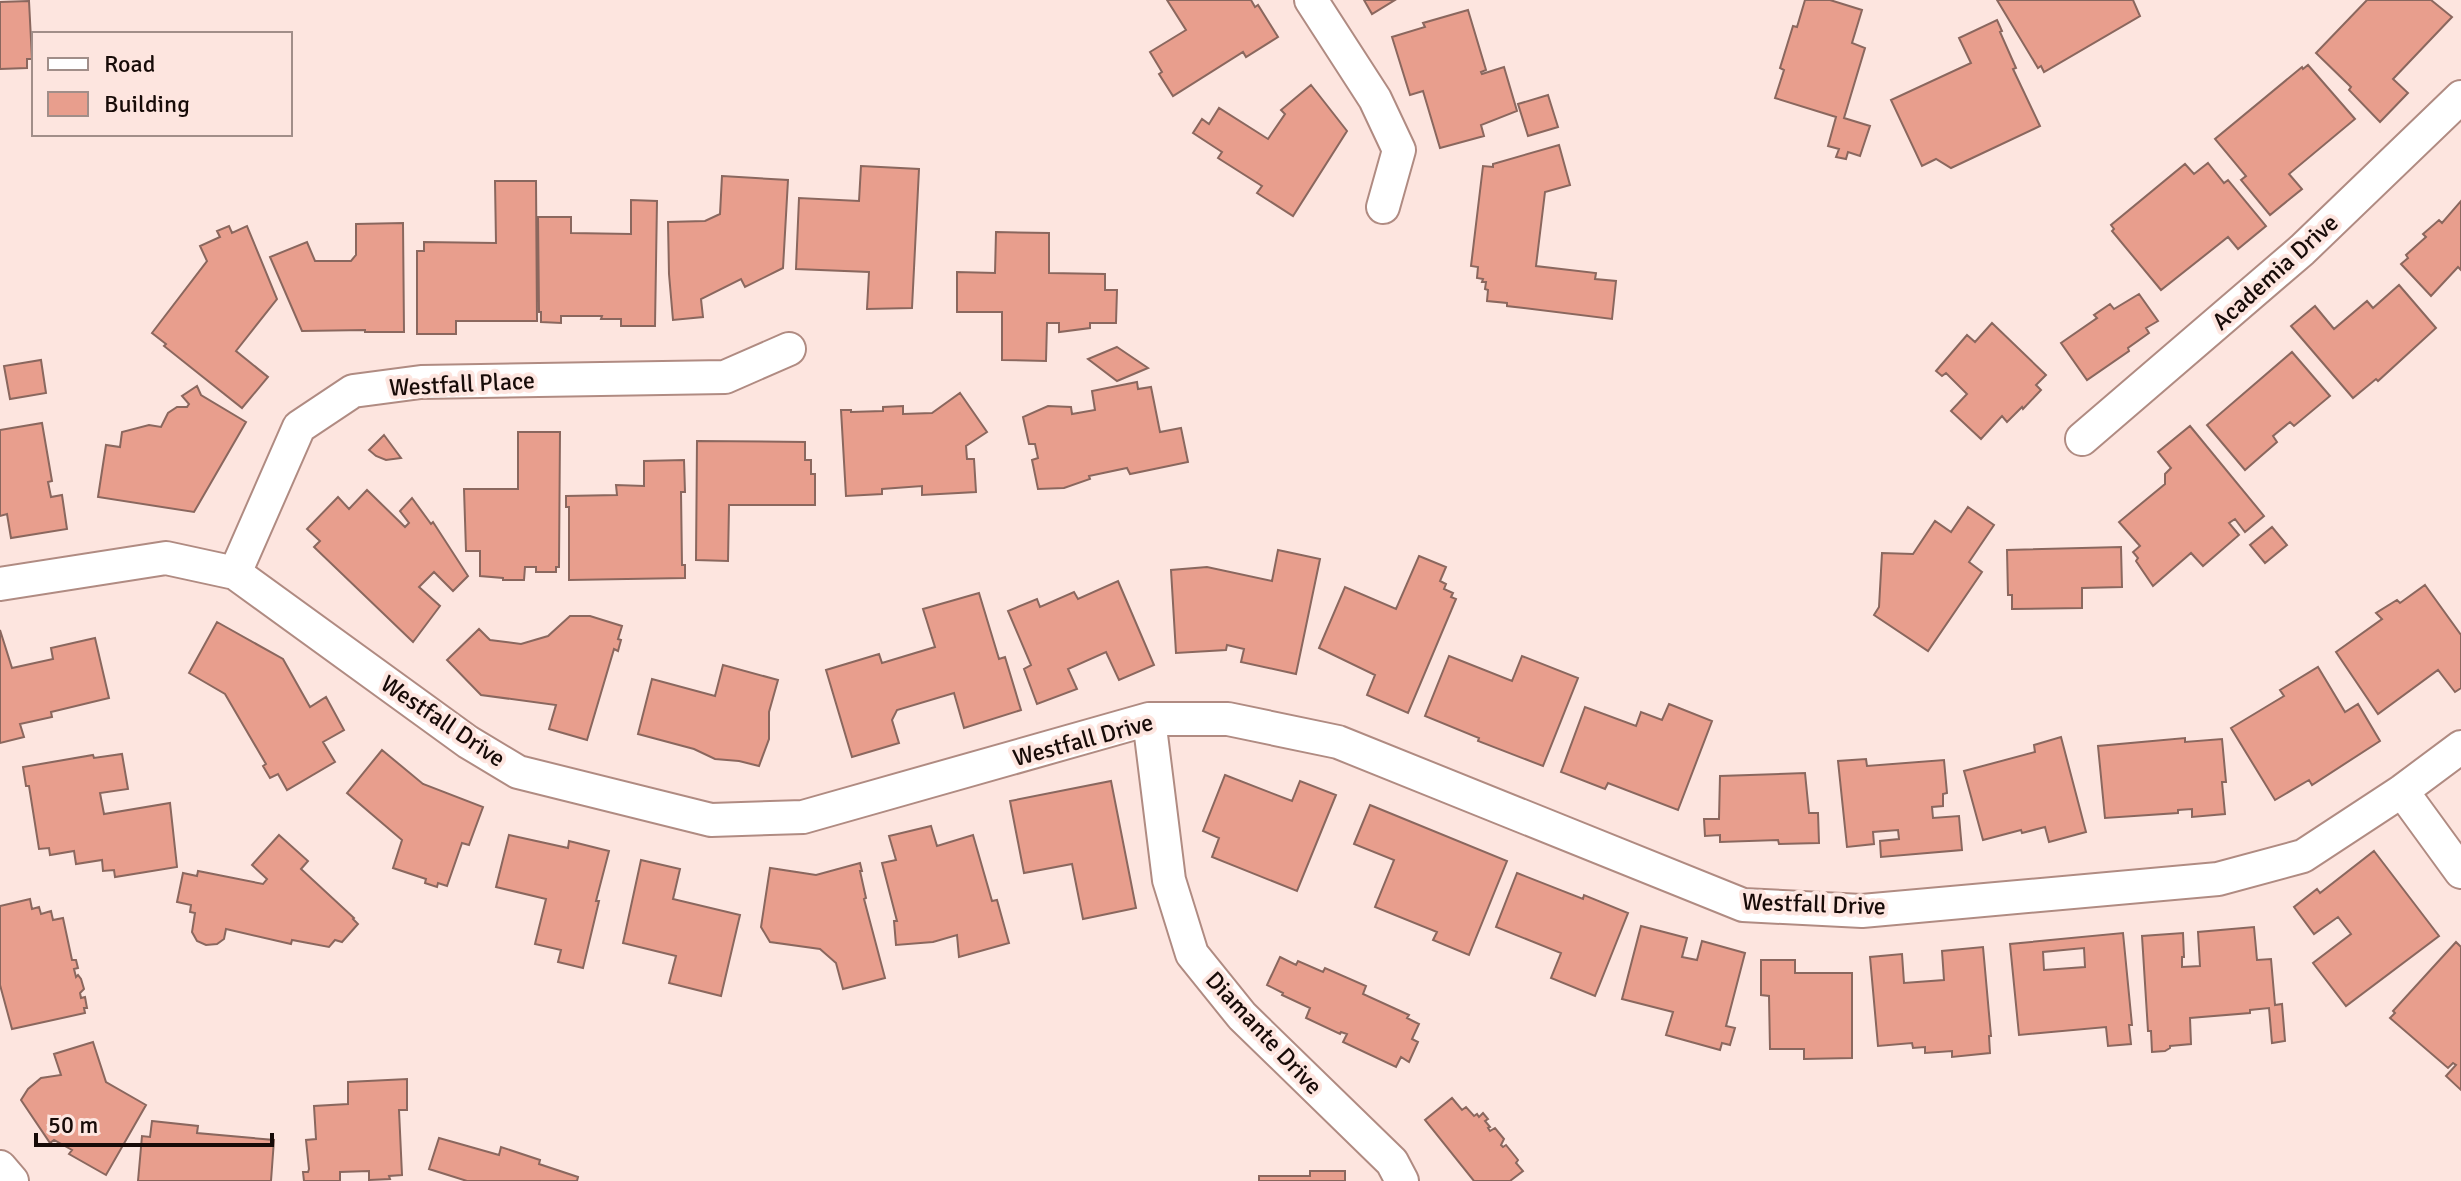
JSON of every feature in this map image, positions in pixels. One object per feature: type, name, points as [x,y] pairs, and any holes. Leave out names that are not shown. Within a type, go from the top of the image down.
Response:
[{"type":"street","points":[[1311,0],[1375,99],[1399,150],[1383,207]]},
{"type":"street","name":"Academia Drive","points":[[2082,439],[2302,250],[2461,97]]},
{"type":"street","name":"Westfall Place","points":[[235,573],[299,427],[353,391],[421,382],[725,377],[789,349]]},
{"type":"street","name":"Westfall Drive","points":[[0,584],[166,558],[235,573],[468,742],[518,772],[711,820],[803,817],[1149,719],[1228,719],[1338,742],[1743,905],[1862,911],[2218,879],[2303,856],[2402,791],[2461,747]]},
{"type":"street","name":"Diamante Drive","points":[[1149,719],[1169,880],[1192,954],[1242,1016],[1392,1162],[1402,1181]]},
{"type":"street","points":[[2402,791],[2461,872]]},
{"type":"street","points":[[0,1167],[12,1181]]},
{"type":"building","points":[[1167,0],[1251,0],[1255,7],[1258,5],[1278,37],[1246,57],[1243,52],[1173,96],[1150,52],[1186,30]]},
{"type":"building","points":[[1364,0],[1395,0],[1372,14]]},
{"type":"building","points":[[1805,0],[1830,0],[1862,10],[1852,43],[1865,48],[1844,118],[1870,126],[1860,156],[1848,152],[1846,159],[1836,157],[1839,149],[1828,146],[1836,117],[1775,98],[1784,70],[1780,68]]},
{"type":"building","points":[[1997,0],[2133,0],[2140,16],[2044,72],[2041,66],[2038,68]]},
{"type":"building","points":[[2367,0],[2431,0],[2452,17],[2393,79],[2408,93],[2380,122],[2349,90],[2351,87],[2316,53]]},
{"type":"building","points":[[29,1],[32,59],[27,59],[27,68],[0,69],[0,2]]},
{"type":"building","points":[[1468,10],[1486,70],[1481,72],[1504,67],[1517,111],[1481,125],[1484,136],[1440,148],[1423,91],[1410,95],[1392,37],[1425,27],[1423,23]]},
{"type":"building","points":[[1997,20],[2016,68],[2013,69],[2040,126],[1951,168],[1936,159],[1922,166],[1891,100],[1971,63],[1959,38]]},
{"type":"building","points":[[2308,65],[2355,119],[2289,174],[2302,189],[2270,215],[2241,180],[2246,176],[2215,139]]},
{"type":"building","points":[[1311,85],[1347,131],[1293,216],[1257,193],[1262,186],[1218,158],[1222,152],[1193,133],[1202,119],[1209,124],[1219,108],[1268,139],[1285,114],[1281,110]]},
{"type":"building","points":[[1548,95],[1558,127],[1528,136],[1518,104]]},
{"type":"building","points":[[1559,145],[1570,185],[1545,192],[1536,266],[1596,273],[1595,279],[1616,281],[1612,319],[1487,301],[1486,282],[1477,278],[1478,267],[1471,266],[1483,166],[1493,167],[1493,164]]},
{"type":"building","points":[[2208,163],[2224,183],[2228,180],[2266,226],[2238,249],[2228,237],[2161,290],[2112,231],[2111,225],[2185,164],[2194,174]]},
{"type":"building","points":[[861,166],[919,169],[912,308],[867,309],[869,272],[796,269],[799,198],[859,201]]},
{"type":"building","points":[[722,176],[788,180],[783,268],[745,287],[741,279],[701,299],[703,317],[673,320],[668,222],[705,221],[720,214]]},
{"type":"building","points":[[495,181],[536,181],[537,321],[456,321],[456,334],[417,334],[417,251],[424,251],[424,242],[496,243]]},
{"type":"building","points":[[631,200],[657,201],[655,326],[621,326],[621,319],[601,319],[602,316],[561,316],[561,323],[541,322],[538,217],[571,217],[571,233],[631,234]]},
{"type":"building","points":[[2461,201],[2461,270],[2458,267],[2431,296],[2401,264],[2408,258],[2406,255],[2426,237],[2423,234],[2439,220],[2442,223]]},
{"type":"building","points":[[403,223],[404,332],[302,331],[270,257],[307,242],[315,261],[351,261],[356,255],[356,224]]},
{"type":"building","points":[[229,226],[232,233],[247,226],[277,299],[236,351],[268,377],[242,408],[152,333],[207,261],[200,246],[220,237],[217,231]]},
{"type":"building","points":[[996,232],[1049,233],[1049,273],[1105,274],[1105,290],[1117,290],[1116,323],[1090,323],[1090,328],[1059,332],[1059,323],[1047,323],[1046,361],[1002,360],[1002,312],[957,312],[957,272],[995,273]]},
{"type":"building","points":[[2399,285],[2436,328],[2378,381],[2376,379],[2353,398],[2291,326],[2315,306],[2334,329],[2367,301],[2373,308]]},
{"type":"building","points":[[2139,294],[2158,321],[2146,328],[2149,333],[2128,348],[2129,351],[2087,380],[2061,343],[2097,318],[2094,315],[2110,304],[2114,309]]},
{"type":"building","points":[[1992,323],[2046,375],[2036,385],[2041,390],[2023,409],[2007,422],[2002,416],[1981,439],[1951,411],[1967,394],[1946,373],[1942,376],[1936,371],[1967,335],[1975,342]]},
{"type":"building","points":[[1117,347],[1148,368],[1117,381],[1088,359]]},
{"type":"building","points":[[2292,352],[2330,396],[2294,426],[2290,422],[2273,436],[2277,442],[2245,470],[2207,425]]},
{"type":"building","points":[[41,360],[46,393],[10,399],[4,366]]},
{"type":"building","points":[[1137,382],[1138,389],[1151,387],[1160,432],[1181,428],[1188,462],[1130,474],[1127,468],[1089,476],[1090,479],[1064,488],[1038,489],[1032,460],[1038,458],[1035,444],[1029,444],[1023,417],[1048,406],[1071,407],[1072,414],[1095,410],[1092,391]]},
{"type":"building","points":[[197,386],[201,395],[246,422],[194,512],[98,497],[106,445],[120,447],[122,432],[149,425],[161,427],[168,413],[177,407],[187,407],[189,404],[182,396]]},
{"type":"building","points":[[960,393],[987,432],[966,446],[967,459],[974,459],[976,492],[922,495],[922,486],[882,489],[882,494],[846,496],[841,410],[883,411],[883,407],[903,406],[903,414],[932,413]]},
{"type":"building","points":[[42,423],[52,481],[48,482],[51,497],[62,495],[67,529],[11,538],[7,514],[0,516],[0,430]]},
{"type":"building","points":[[2190,426],[2264,516],[2245,532],[2235,519],[2229,523],[2239,535],[2203,566],[2191,553],[2153,586],[2133,552],[2140,546],[2119,522],[2165,484],[2165,474],[2171,468],[2158,452]]},
{"type":"building","points":[[518,432],[560,432],[559,567],[556,567],[556,572],[536,572],[536,567],[525,567],[524,580],[480,576],[480,551],[466,551],[464,489],[518,489]]},
{"type":"building","points":[[384,435],[401,458],[386,460],[369,450]]},
{"type":"building","points":[[697,441],[805,442],[805,460],[811,460],[811,474],[815,474],[815,505],[729,505],[728,561],[696,560]]},
{"type":"building","points":[[684,460],[685,492],[681,492],[685,578],[569,580],[569,507],[566,507],[566,496],[617,495],[616,485],[644,486],[644,461]]},
{"type":"building","points":[[367,490],[405,527],[409,523],[400,511],[412,498],[431,524],[433,522],[468,576],[453,591],[434,572],[419,587],[440,606],[413,642],[314,547],[320,541],[307,529],[338,497],[349,509]]},
{"type":"building","points":[[1968,507],[1994,525],[1969,562],[1982,572],[1928,651],[1874,615],[1879,607],[1882,553],[1913,554],[1935,521],[1951,532]]},
{"type":"building","points":[[2272,527],[2287,545],[2265,563],[2250,545]]},
{"type":"building","points":[[2121,547],[2122,587],[2082,588],[2082,608],[2012,609],[2012,595],[2008,595],[2007,550]]},
{"type":"building","points":[[1278,550],[1320,559],[1296,674],[1241,662],[1244,649],[1227,645],[1226,650],[1176,653],[1171,570],[1207,567],[1272,581]]},
{"type":"building","points":[[1419,556],[1446,567],[1440,581],[1446,584],[1444,589],[1453,593],[1451,597],[1456,599],[1408,713],[1367,695],[1375,675],[1319,648],[1345,587],[1396,609]]},
{"type":"building","points":[[1118,581],[1154,665],[1119,680],[1106,652],[1068,669],[1077,689],[1037,704],[1024,669],[1031,665],[1008,611],[1037,599],[1040,607],[1074,592],[1078,599]]},
{"type":"building","points":[[2425,585],[2461,635],[2461,688],[2455,692],[2438,670],[2378,714],[2336,652],[2382,619],[2376,613],[2397,600],[2400,603]]},
{"type":"building","points":[[979,593],[999,659],[1005,657],[1021,710],[964,728],[954,693],[897,710],[892,720],[899,743],[852,757],[826,670],[879,654],[882,663],[935,647],[923,609]]},
{"type":"building","points":[[570,616],[590,616],[622,626],[618,651],[614,649],[587,740],[549,729],[556,705],[481,695],[447,660],[479,629],[490,640],[521,644],[548,636]]},
{"type":"building","points":[[217,622],[283,659],[310,707],[326,697],[344,730],[323,742],[335,762],[287,790],[278,774],[270,778],[263,766],[266,764],[225,694],[189,673]]},
{"type":"building","points":[[0,630],[12,668],[53,659],[51,648],[95,638],[109,698],[51,712],[52,717],[20,724],[24,737],[0,743]]},
{"type":"building","points":[[1449,656],[1512,681],[1522,656],[1578,678],[1543,766],[1425,716]]},
{"type":"building","points":[[723,665],[778,680],[769,712],[769,739],[759,766],[715,759],[694,749],[638,734],[652,679],[715,696]]},
{"type":"building","points":[[2318,667],[2345,712],[2358,704],[2380,741],[2312,785],[2309,780],[2275,800],[2231,728],[2284,696],[2280,690]]},
{"type":"building","points":[[1669,704],[1712,721],[1678,810],[1608,783],[1605,789],[1561,772],[1585,707],[1636,726],[1641,712],[1662,720]]},
{"type":"building","points":[[2061,737],[2086,832],[2049,842],[2045,827],[1983,840],[1964,771],[2035,752],[2034,745]]},
{"type":"building","points":[[2185,738],[2185,742],[2222,739],[2225,814],[2192,817],[2192,809],[2178,810],[2178,813],[2105,818],[2098,746]]},
{"type":"building","points":[[382,750],[423,784],[483,807],[469,845],[462,843],[447,886],[425,883],[426,879],[393,868],[402,840],[347,793]]},
{"type":"building","points":[[122,754],[128,789],[100,793],[104,814],[170,803],[177,867],[115,877],[114,870],[103,871],[102,860],[76,864],[74,851],[50,855],[49,848],[39,849],[23,767],[93,755],[94,758]]},
{"type":"building","points":[[1866,759],[1867,766],[1944,760],[1947,793],[1943,794],[1943,806],[1932,807],[1933,818],[1959,816],[1962,850],[1881,857],[1880,841],[1899,839],[1898,830],[1873,832],[1874,844],[1847,847],[1838,761]]},
{"type":"building","points":[[1805,773],[1809,813],[1818,813],[1819,843],[1779,844],[1778,840],[1720,842],[1720,835],[1705,836],[1704,819],[1719,819],[1720,776]]},
{"type":"building","points":[[1225,775],[1292,801],[1300,781],[1336,795],[1297,891],[1212,857],[1219,838],[1203,831]]},
{"type":"building","points":[[1111,781],[1136,908],[1083,919],[1072,864],[1024,873],[1010,801]]},
{"type":"building","points":[[1370,805],[1507,861],[1469,955],[1433,940],[1437,932],[1375,907],[1394,860],[1354,844]]},
{"type":"building","points":[[931,826],[937,846],[973,835],[992,901],[997,900],[1009,943],[959,957],[957,935],[933,942],[896,945],[894,921],[897,921],[882,863],[896,860],[889,836]]},
{"type":"building","points":[[279,835],[308,861],[301,869],[358,924],[342,942],[335,940],[329,947],[292,940],[291,944],[226,929],[224,939],[217,944],[206,945],[197,941],[192,932],[195,913],[190,912],[191,905],[177,902],[183,873],[197,876],[198,871],[263,884],[267,879],[252,865]]},
{"type":"building","points":[[509,835],[568,848],[569,841],[609,851],[583,968],[558,962],[561,950],[535,944],[546,899],[496,887]]},
{"type":"building","points":[[2374,851],[2439,936],[2346,1006],[2313,963],[2351,934],[2338,917],[2314,934],[2294,907],[2317,889],[2320,893]]},
{"type":"building","points":[[641,860],[680,869],[673,899],[740,915],[721,996],[669,983],[676,956],[623,943]]},
{"type":"building","points":[[860,863],[864,899],[885,978],[843,989],[836,963],[820,949],[770,942],[761,927],[770,868],[816,875]]},
{"type":"building","points":[[1517,873],[1628,913],[1595,996],[1551,978],[1561,953],[1496,927]]},
{"type":"building","points":[[30,899],[32,909],[39,907],[41,914],[51,911],[53,920],[63,918],[72,960],[76,960],[78,968],[74,969],[76,977],[78,975],[81,979],[84,989],[80,993],[81,998],[85,997],[87,1008],[84,1008],[85,1013],[12,1029],[0,985],[0,906]]},
{"type":"building","points":[[1641,926],[1687,938],[1682,957],[1697,960],[1702,941],[1745,953],[1726,1026],[1735,1028],[1730,1045],[1722,1043],[1720,1050],[1666,1035],[1673,1012],[1622,999]]},
{"type":"building","points":[[2254,927],[2257,960],[2271,959],[2275,1005],[2282,1004],[2285,1041],[2272,1043],[2269,1008],[2250,1010],[2250,1013],[2190,1018],[2191,1044],[2152,1052],[2142,936],[2183,933],[2182,967],[2200,966],[2198,932]]},
{"type":"building","points":[[2123,933],[2131,1044],[2108,1046],[2106,1027],[2019,1035],[2010,944]],"holes":[[[2084,948],[2085,967],[2044,970],[2043,952]]]},
{"type":"building","points":[[2456,942],[2461,947],[2461,1090],[2446,1076],[2456,1065],[2453,1063],[2448,1068],[2390,1018]]},
{"type":"building","points":[[1983,947],[1990,1053],[1952,1057],[1952,1051],[1925,1053],[1925,1047],[1913,1048],[1912,1043],[1878,1046],[1870,957],[1902,954],[1904,983],[1944,980],[1942,951]]},
{"type":"building","points":[[1280,957],[1323,972],[1325,968],[1366,986],[1363,994],[1409,1015],[1407,1018],[1419,1024],[1412,1039],[1418,1042],[1409,1062],[1401,1057],[1396,1067],[1343,1042],[1347,1034],[1340,1034],[1306,1018],[1310,1008],[1267,985]]},
{"type":"building","points":[[1761,960],[1795,960],[1795,973],[1852,973],[1852,1058],[1804,1059],[1804,1049],[1770,1049],[1769,996],[1761,995]]},
{"type":"building","points":[[93,1042],[106,1082],[146,1105],[106,1175],[69,1154],[72,1150],[54,1140],[50,1143],[21,1100],[41,1078],[61,1075],[54,1054]]},
{"type":"building","points":[[407,1079],[407,1110],[399,1110],[402,1175],[369,1180],[369,1171],[340,1172],[340,1181],[304,1181],[303,1172],[309,1169],[306,1140],[316,1139],[314,1106],[348,1104],[348,1082]]},
{"type":"building","points":[[1452,1098],[1462,1110],[1466,1107],[1474,1116],[1477,1114],[1479,1117],[1483,1113],[1488,1119],[1485,1121],[1490,1131],[1495,1128],[1504,1139],[1501,1145],[1506,1145],[1523,1171],[1510,1181],[1474,1181],[1425,1120]]},
{"type":"building","points":[[152,1121],[198,1126],[197,1133],[274,1140],[271,1181],[138,1181],[142,1136],[150,1137]]},
{"type":"building","points":[[439,1138],[499,1155],[501,1147],[578,1177],[577,1181],[467,1181],[429,1169]]},
{"type":"building","points":[[1310,1171],[1345,1171],[1345,1181],[1259,1181],[1259,1176],[1310,1176]]}]
